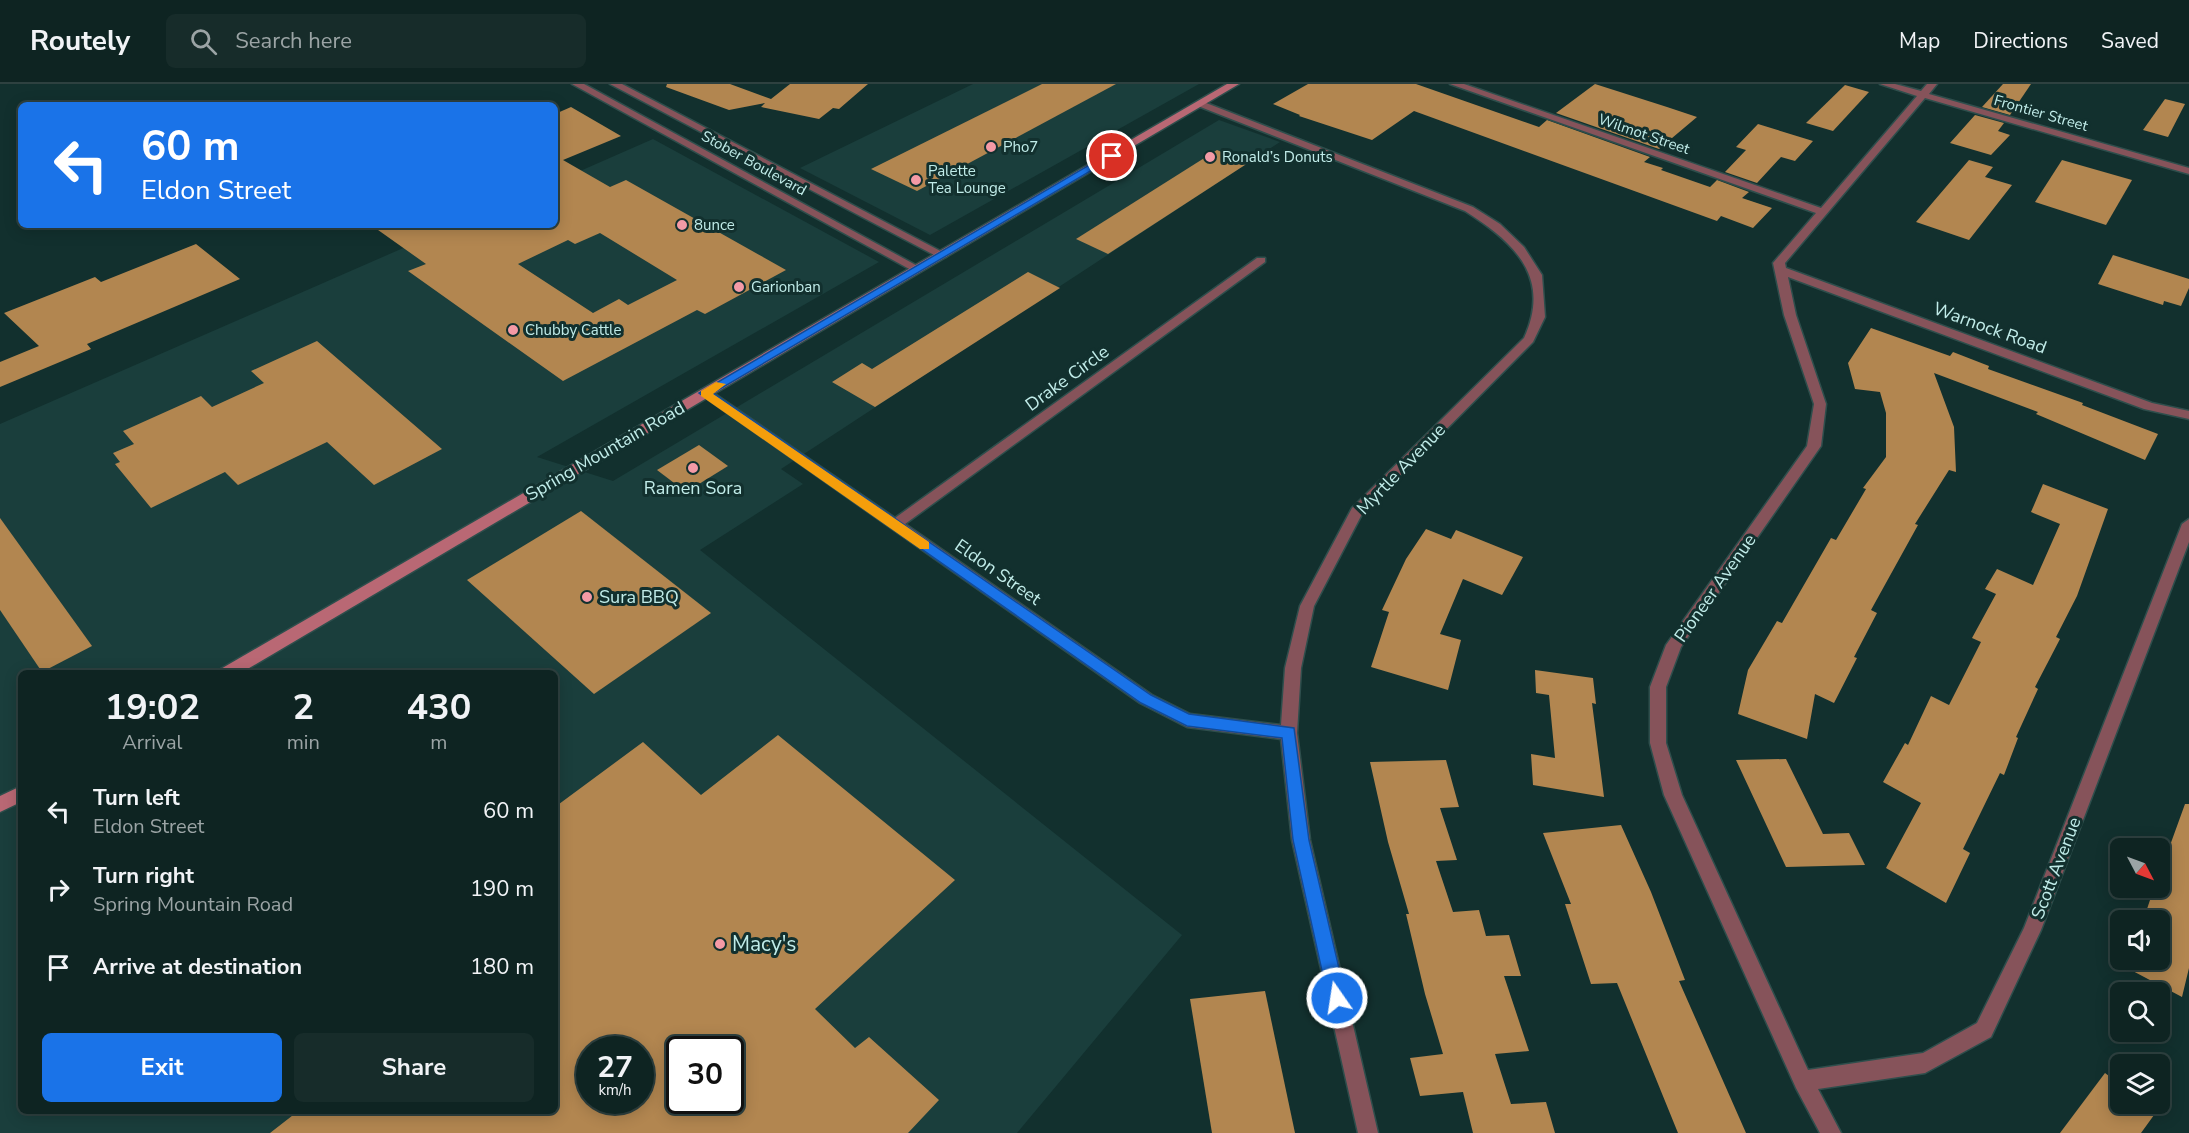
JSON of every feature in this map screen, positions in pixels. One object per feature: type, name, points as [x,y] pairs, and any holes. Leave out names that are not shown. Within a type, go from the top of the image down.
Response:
[{"type":"main road","name":"Spring Mountain Road","points":[[232,670],[1234,84]]},
{"type":"main road","points":[[0,805],[18,795]]},
{"type":"street","name":"Stober Boulevard","points":[[577,84],[917,269]]},
{"type":"street","name":"Stober Boulevard","points":[[615,84],[942,255]]},
{"type":"street","name":"Wilmot Street","points":[[1455,84],[1823,212]]},
{"type":"street","name":"Frontier Street","points":[[1885,84],[1927,89],[2189,171]]},
{"type":"street","points":[[1780,270],[1779,263],[1927,89]]},
{"type":"street","name":"Myrtle Avenue","points":[[1201,104],[1469,208],[1496,226],[1520,249],[1536,275],[1539,317],[1529,339],[1357,511],[1307,606],[1293,668],[1289,733],[1301,840],[1368,1133]]},
{"type":"street","name":"Drake Circle","points":[[894,525],[1261,260]]},
{"type":"street","name":"Warnock Road","points":[[1780,270],[2150,406],[2189,415]]},
{"type":"street","name":"Pioneer Avenue","points":[[1780,270],[1790,315],[1820,404],[1814,447],[1674,645],[1658,687],[1658,743],[1673,795],[1803,1081],[1831,1133]]},
{"type":"street","name":"Eldon Street","points":[[705,393],[1146,699],[1187,720],[1289,733]]},
{"type":"street","name":"Scott Avenue","points":[[1803,1081],[1925,1063],[1984,1030],[2031,930],[2189,524]]},
{"type":"shaded area","points":[[973,84],[1199,84],[930,235],[800,168]]},
{"type":"shaded area","points":[[1219,120],[1280,142],[781,469],[803,484],[700,550],[1182,935],[1017,1133],[0,1133],[0,424],[449,228],[558,228],[558,181],[653,139],[879,262],[537,457],[613,481]]},
{"type":"building","points":[[667,84],[730,84],[771,99],[790,84],[868,84],[839,109],[833,108],[819,119],[761,107],[765,103],[729,110],[666,87]]},
{"type":"building","points":[[1042,84],[1116,84],[917,191],[871,169]]},
{"type":"building","points":[[1308,84],[1416,84],[1539,127],[1547,120],[1650,157],[1644,162],[1663,168],[1661,170],[1710,187],[1717,180],[1749,192],[1742,198],[1772,208],[1753,228],[1721,216],[1717,221],[1414,111],[1372,140],[1299,116],[1273,104]]},
{"type":"building","points":[[1595,84],[1697,117],[1659,149],[1556,113]]},
{"type":"building","points":[[2003,84],[2031,84],[2010,115],[1982,107]]},
{"type":"building","points":[[1845,85],[1869,92],[1833,131],[1806,123]]},
{"type":"building","points":[[2165,99],[2185,104],[2168,137],[2143,130]]},
{"type":"building","points":[[571,107],[621,136],[563,160],[610,187],[626,180],[786,270],[705,314],[697,310],[563,381],[408,271],[426,264],[375,228],[558,228],[558,113]],"holes":[[[600,233],[677,280],[628,305],[619,299],[593,313],[518,264],[568,240],[575,244]]]},
{"type":"building","points":[[1975,115],[2004,123],[1998,131],[2010,135],[1991,155],[1950,143]]},
{"type":"building","points":[[1758,124],[1813,141],[1795,161],[1781,157],[1757,183],[1725,172],[1746,150],[1736,147]]},
{"type":"building","points":[[1217,150],[1248,163],[1108,254],[1076,239]]},
{"type":"building","points":[[1969,160],[1993,167],[1985,177],[2012,185],[1969,240],[1916,222]]},
{"type":"building","points":[[2062,160],[2132,180],[2106,225],[2035,202]]},
{"type":"building","points":[[196,244],[240,279],[87,344],[91,349],[0,387],[0,362],[39,346],[4,313],[95,277],[101,282]]},
{"type":"building","points":[[2113,255],[2189,279],[2189,288],[2181,306],[2164,301],[2163,305],[2098,284]]},
{"type":"building","points":[[1028,272],[1060,288],[875,407],[832,382],[862,363],[872,369]]},
{"type":"building","points":[[1871,328],[1950,356],[1953,352],[1989,366],[1988,369],[2083,403],[2082,405],[2158,434],[2145,460],[2036,414],[2038,412],[1934,373],[1954,427],[1956,472],[1949,470],[1915,524],[1918,525],[1871,610],[1877,613],[1834,703],[1815,694],[1807,739],[1738,714],[1748,670],[1777,621],[1782,623],[1831,538],[1836,540],[1866,489],[1863,488],[1886,457],[1886,413],[1880,392],[1855,389],[1848,363]]},
{"type":"building","points":[[317,341],[442,449],[374,485],[327,442],[238,485],[225,472],[151,508],[115,464],[120,462],[113,453],[134,444],[123,431],[201,396],[212,407],[264,383],[251,371]]},
{"type":"building","name":"Ramen Sora","points":[[699,445],[728,466],[686,492],[657,470]]},
{"type":"building","points":[[2043,484],[2108,509],[2077,596],[2056,637],[2060,639],[2035,687],[2038,689],[2016,737],[2018,738],[2004,775],[2000,773],[1963,849],[1970,853],[1946,903],[1886,868],[1921,803],[1883,782],[1905,743],[1908,745],[1931,696],[1949,705],[1981,642],[1972,638],[1996,594],[1985,589],[1997,569],[2033,585],[2060,524],[2031,512]]},
{"type":"building","name":"Sura BBQ","points":[[581,511],[711,613],[594,694],[467,580]]},
{"type":"building","points":[[0,518],[92,646],[46,670],[41,670],[0,610]]},
{"type":"building","points":[[1426,529],[1451,539],[1456,530],[1523,557],[1502,595],[1463,579],[1440,634],[1461,640],[1448,690],[1371,667],[1389,612],[1382,610],[1406,559]]},
{"type":"building","points":[[1535,670],[1593,678],[1596,704],[1592,703],[1604,797],[1533,785],[1531,754],[1555,758],[1549,695],[1536,693]]},
{"type":"building","name":"Macy's","points":[[778,735],[955,880],[815,1009],[855,1048],[869,1037],[939,1100],[908,1133],[270,1133],[294,1114],[558,1114],[558,805],[643,742],[701,795]]},
{"type":"building","points":[[1786,759],[1823,834],[1849,833],[1865,865],[1786,867],[1736,760]]},
{"type":"building","points":[[1446,760],[1459,807],[1440,808],[1457,860],[1436,861],[1453,912],[1479,910],[1486,936],[1509,935],[1521,976],[1504,976],[1529,1051],[1495,1054],[1511,1104],[1546,1102],[1555,1133],[1473,1133],[1463,1092],[1420,1096],[1410,1058],[1443,1054],[1425,994],[1406,914],[1409,914],[1388,842],[1370,762]]},
{"type":"building","points":[[2185,804],[2189,804],[2189,968],[2182,997],[2170,991],[2170,982],[2154,982],[2131,970],[2170,970],[2170,910],[2147,910],[2151,898],[2170,898],[2170,845]]},
{"type":"building","points":[[1621,825],[1651,892],[1685,980],[1679,981],[1746,1133],[1678,1133],[1617,983],[1591,984],[1565,904],[1571,904],[1543,833]]},
{"type":"building","points":[[1265,991],[1295,1133],[1212,1133],[1190,999]]},
{"type":"building","points":[[2105,1073],[2110,1077],[2110,1114],[2155,1114],[2141,1133],[2060,1133]]},
{"type":"slow traffic","points":[[720,384],[705,393],[924,545]]},
{"type":"place","name":"Pho7","points":[[991,147]]},
{"type":"place","name":"Ronald’s Donuts","points":[[1210,157]]},
{"type":"place","name":"Palette Tea Lounge","points":[[916,180]]},
{"type":"place","name":"8unce","points":[[682,225]]},
{"type":"place","name":"Garionban","points":[[739,287]]},
{"type":"place","name":"Chubby Cattle","points":[[513,330]]},
{"type":"place","name":"Ramen Sora","points":[[693,468]]},
{"type":"place","name":"Sura BBQ","points":[[587,597]]},
{"type":"place","name":"Macy's","points":[[720,944]]},
{"type":"route","points":[[1112,156],[705,393],[1146,699],[1187,720],[1289,733],[1301,840],[1337,998]]}]
